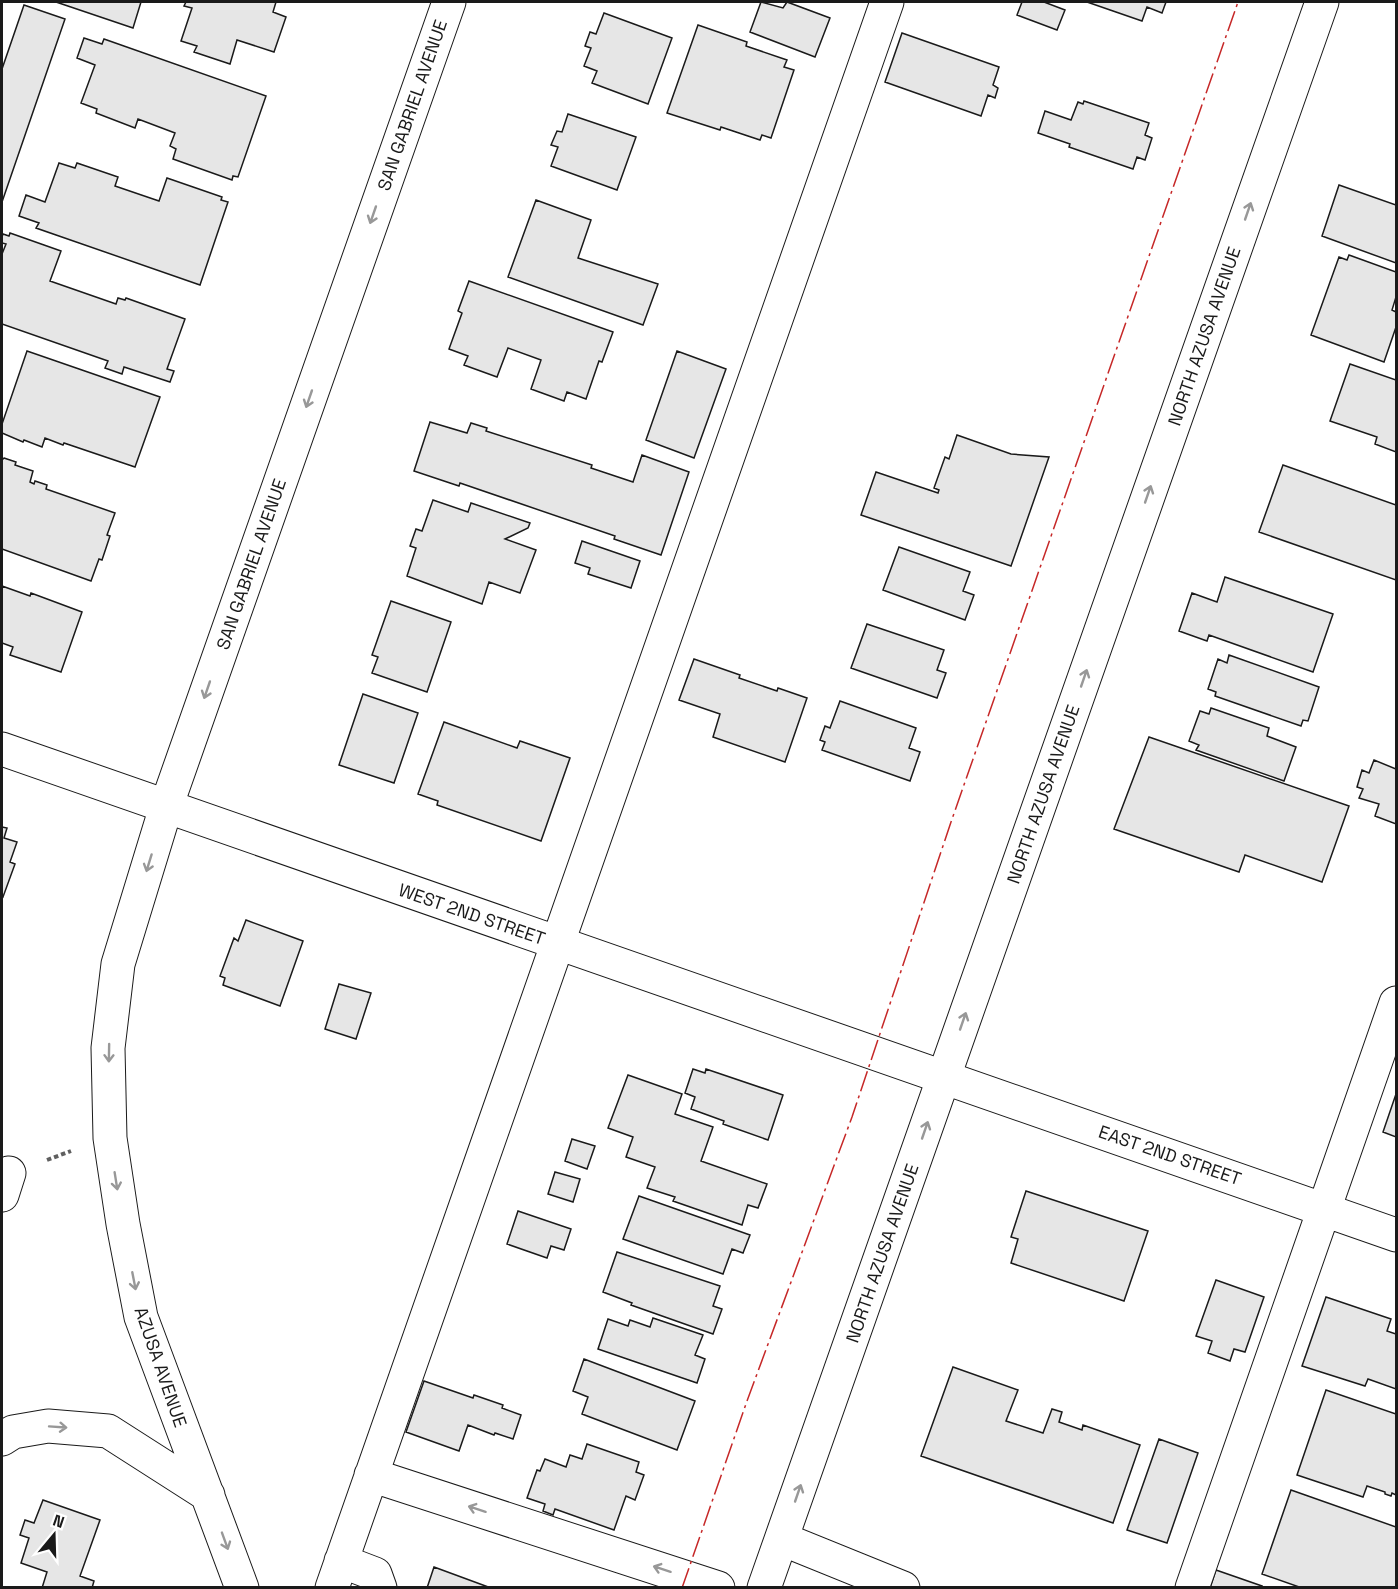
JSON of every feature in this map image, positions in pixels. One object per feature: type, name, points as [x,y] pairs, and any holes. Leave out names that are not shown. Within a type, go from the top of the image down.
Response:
[{"type":"main road","name":"SAN GABRIEL AVENUE","points":[[110,1138],[108,1048],[118,964],[166,807],[449,2]]},
{"type":"main road","points":[[380,1587],[375,1574],[336,1574],[887,2]]},
{"type":"main road","name":"NORTH AZUSA AVENUE","points":[[764,1587],[1322,2]]},
{"type":"main road","name":"WEST 2ND STREET","points":[[2,749],[944,1076]]},
{"type":"main road","points":[[1192,1587],[1396,1003]]},
{"type":"main road","name":"EAST 2ND STREET","points":[[944,1076],[1396,1235]]},
{"type":"main road","name":"AZUSA AVENUE","points":[[110,1138],[123,1224],[141,1317],[242,1587]]},
{"type":"main road","points":[[2,1439],[13,1432],[48,1426],[108,1431],[208,1495]]},
{"type":"main road","points":[[371,1475],[718,1587]]},
{"type":"main road","points":[[782,1539],[903,1587]]},
{"type":"path","points":[[5,1184],[110,1138]]},
{"type":"building","points":[[56,2],[141,2],[133,28]]},
{"type":"building","points":[[186,2],[276,2],[273,12],[286,17],[274,52],[237,40],[230,64],[194,52],[197,46],[181,41],[192,8],[184,6]]},
{"type":"building","points":[[761,2],[783,8],[787,2],[830,18],[815,57],[750,32]]},
{"type":"building","points":[[1022,2],[1044,2],[1065,10],[1057,30],[1017,15]]},
{"type":"building","points":[[1087,2],[1166,2],[1162,13],[1147,7],[1142,21]]},
{"type":"building","points":[[24,5],[65,19],[2,202],[2,69]]},
{"type":"building","points":[[604,13],[672,38],[648,104],[592,83],[597,71],[584,66],[591,48],[585,46],[590,32],[596,34]]},
{"type":"building","points":[[698,25],[747,42],[746,46],[787,60],[784,67],[794,70],[771,138],[762,135],[760,140],[667,113]]},
{"type":"building","points":[[902,33],[999,67],[993,85],[998,88],[995,98],[988,95],[981,116],[885,82]]},
{"type":"building","points":[[84,38],[102,44],[104,39],[266,96],[238,177],[233,176],[232,180],[173,159],[176,149],[170,146],[175,133],[138,119],[135,128],[96,113],[97,109],[81,103],[95,65],[77,58]]},
{"type":"building","points":[[1084,101],[1149,123],[1145,135],[1152,138],[1145,160],[1137,157],[1133,169],[1069,147],[1070,144],[1038,133],[1045,111],[1071,120],[1078,102],[1083,104]]},
{"type":"building","points":[[568,114],[636,137],[617,190],[551,166],[558,147],[551,145],[557,131],[562,132]]},
{"type":"building","points":[[59,163],[75,168],[77,163],[118,177],[115,186],[159,201],[167,178],[222,197],[221,200],[228,202],[200,285],[36,228],[39,223],[19,216],[26,195],[45,202]]},
{"type":"building","points":[[1339,185],[1396,205],[1396,263],[1322,236]]},
{"type":"building","points":[[536,200],[591,220],[578,258],[658,284],[643,325],[508,277]]},
{"type":"building","points":[[10,233],[61,251],[50,281],[116,304],[118,298],[125,300],[126,298],[185,319],[167,369],[174,371],[170,382],[124,367],[122,374],[105,368],[108,361],[2,324],[2,254],[6,244],[2,243],[2,237],[3,234],[9,236]]},
{"type":"building","points":[[1349,255],[1396,272],[1396,297],[1392,310],[1396,312],[1396,327],[1384,362],[1311,335],[1339,257],[1347,260]]},
{"type":"building","points":[[469,281],[613,332],[602,362],[599,361],[586,399],[567,392],[564,401],[531,389],[541,360],[508,348],[497,377],[464,365],[468,356],[449,349],[462,313],[458,311]]},
{"type":"building","points":[[27,351],[160,397],[135,467],[45,438],[42,447],[2,433],[2,424]]},
{"type":"building","points":[[677,351],[726,369],[694,458],[646,440]]},
{"type":"building","points":[[1350,364],[1396,380],[1396,452],[1375,444],[1377,437],[1330,421]]},
{"type":"building","points":[[430,422],[467,433],[471,423],[487,428],[486,431],[592,465],[591,468],[633,482],[642,455],[689,472],[661,555],[614,539],[615,536],[460,483],[459,486],[414,471]]},
{"type":"building","points":[[957,435],[1011,454],[1049,457],[1011,566],[861,515],[876,472],[938,493],[939,490],[934,488],[945,457],[949,459]]},
{"type":"building","points":[[4,458],[16,462],[15,465],[33,471],[30,482],[34,484],[35,481],[47,485],[46,489],[115,513],[107,535],[110,536],[102,560],[99,559],[91,581],[2,549],[2,460]]},
{"type":"building","points":[[1283,465],[1396,505],[1396,580],[1259,532]]},
{"type":"building","points":[[433,500],[468,512],[471,503],[530,523],[528,528],[505,539],[536,550],[520,593],[489,582],[482,604],[407,576],[416,548],[410,546],[416,529],[422,531]]},
{"type":"building","points":[[582,541],[640,561],[631,588],[588,574],[590,568],[575,563]]},
{"type":"building","points":[[899,547],[970,572],[963,591],[974,595],[965,620],[883,590]]},
{"type":"building","points":[[1225,577],[1333,614],[1313,672],[1209,635],[1207,641],[1179,631],[1192,593],[1217,602]]},
{"type":"building","points":[[2,586],[30,596],[31,593],[82,612],[61,672],[10,655],[13,647],[2,643]]},
{"type":"building","points":[[391,601],[451,622],[427,692],[372,673],[378,657],[372,655]]},
{"type":"building","points":[[867,624],[944,650],[937,670],[946,673],[937,698],[851,668]]},
{"type":"building","points":[[1229,655],[1319,687],[1308,721],[1303,720],[1301,726],[1215,696],[1216,692],[1208,689],[1218,659],[1227,663]]},
{"type":"building","points":[[694,659],[740,675],[739,678],[807,698],[785,762],[713,737],[720,714],[679,700]]},
{"type":"building","points":[[363,694],[418,713],[394,783],[339,765]]},
{"type":"building","points":[[840,701],[916,728],[909,748],[920,752],[910,781],[822,750],[825,742],[820,740],[825,726],[830,728]]},
{"type":"building","points":[[1211,708],[1269,728],[1267,736],[1296,747],[1284,781],[1196,750],[1199,745],[1189,741],[1200,711],[1209,714]]},
{"type":"building","points":[[444,722],[517,748],[520,741],[570,758],[541,841],[437,805],[438,801],[418,794]]},
{"type":"building","points":[[1149,737],[1349,806],[1322,882],[1245,855],[1239,872],[1114,829]]},
{"type":"building","points":[[1374,760],[1396,769],[1396,824],[1375,816],[1379,804],[1359,798],[1363,789],[1357,787],[1362,770],[1369,773]]},
{"type":"building","points":[[2,827],[7,828],[4,838],[17,842],[10,862],[15,864],[3,897],[2,896]]},
{"type":"building","points":[[246,920],[303,941],[280,1006],[223,985],[225,978],[220,976],[234,938],[238,941]]},
{"type":"building","points":[[339,984],[371,993],[356,1039],[325,1029]]},
{"type":"building","points":[[693,1069],[705,1073],[706,1069],[783,1095],[768,1140],[723,1124],[724,1121],[691,1109],[695,1097],[685,1093]]},
{"type":"building","points":[[628,1075],[682,1094],[675,1114],[713,1127],[701,1161],[767,1184],[758,1208],[748,1205],[742,1225],[673,1201],[675,1197],[647,1188],[655,1167],[626,1157],[633,1137],[608,1128]]},
{"type":"building","points":[[1396,1094],[1396,1137],[1383,1132]]},
{"type":"building","points":[[572,1139],[595,1146],[587,1169],[565,1161]]},
{"type":"building","points":[[555,1172],[580,1179],[573,1202],[548,1194]]},
{"type":"building","points":[[1026,1191],[1148,1231],[1124,1301],[1011,1263],[1018,1239],[1011,1237]]},
{"type":"building","points":[[639,1196],[750,1235],[743,1253],[732,1249],[723,1274],[623,1239]]},
{"type":"building","points":[[518,1211],[571,1229],[564,1250],[551,1246],[547,1258],[507,1244]]},
{"type":"building","points":[[617,1252],[720,1286],[713,1306],[722,1309],[713,1334],[631,1305],[632,1303],[603,1292]]},
{"type":"building","points":[[1216,1280],[1264,1297],[1245,1352],[1234,1349],[1230,1361],[1208,1353],[1212,1341],[1196,1336]]},
{"type":"building","points":[[1326,1297],[1391,1319],[1387,1331],[1396,1334],[1396,1389],[1368,1379],[1365,1386],[1302,1366]]},
{"type":"building","points":[[653,1318],[703,1335],[695,1355],[705,1359],[697,1383],[598,1349],[608,1319],[628,1326],[630,1320],[650,1327]]},
{"type":"building","points":[[584,1359],[695,1401],[677,1450],[582,1414],[588,1397],[573,1391]]},
{"type":"building","points":[[953,1367],[1018,1390],[1006,1421],[1043,1433],[1052,1409],[1062,1412],[1059,1422],[1082,1430],[1083,1425],[1140,1445],[1113,1523],[921,1456]]},
{"type":"building","points":[[424,1381],[473,1398],[474,1395],[503,1405],[502,1408],[521,1415],[513,1439],[495,1433],[494,1435],[468,1425],[459,1451],[406,1432]]},
{"type":"building","points":[[1326,1390],[1396,1414],[1396,1495],[1392,1493],[1391,1496],[1367,1486],[1363,1497],[1297,1475]]},
{"type":"building","points":[[1159,1439],[1198,1453],[1167,1543],[1127,1530]]},
{"type":"building","points":[[587,1444],[639,1462],[636,1472],[644,1475],[635,1500],[626,1496],[614,1530],[555,1509],[553,1515],[543,1511],[545,1504],[527,1498],[537,1470],[540,1471],[545,1459],[566,1467],[570,1455],[582,1459]]},
{"type":"building","points":[[1291,1490],[1396,1527],[1396,1588],[1302,1588],[1262,1574]]},
{"type":"building","points":[[43,1500],[100,1520],[80,1576],[94,1581],[92,1588],[42,1588],[47,1572],[21,1563],[29,1538],[20,1535],[25,1520],[34,1523]]},
{"type":"building","points":[[434,1567],[491,1588],[427,1588]]},
{"type":"building","points":[[1216,1570],[1262,1586],[1261,1588],[1210,1588]]},
{"type":"power","points":[[682,1588],[747,1401],[852,1117],[951,822],[1238,2]]}]
